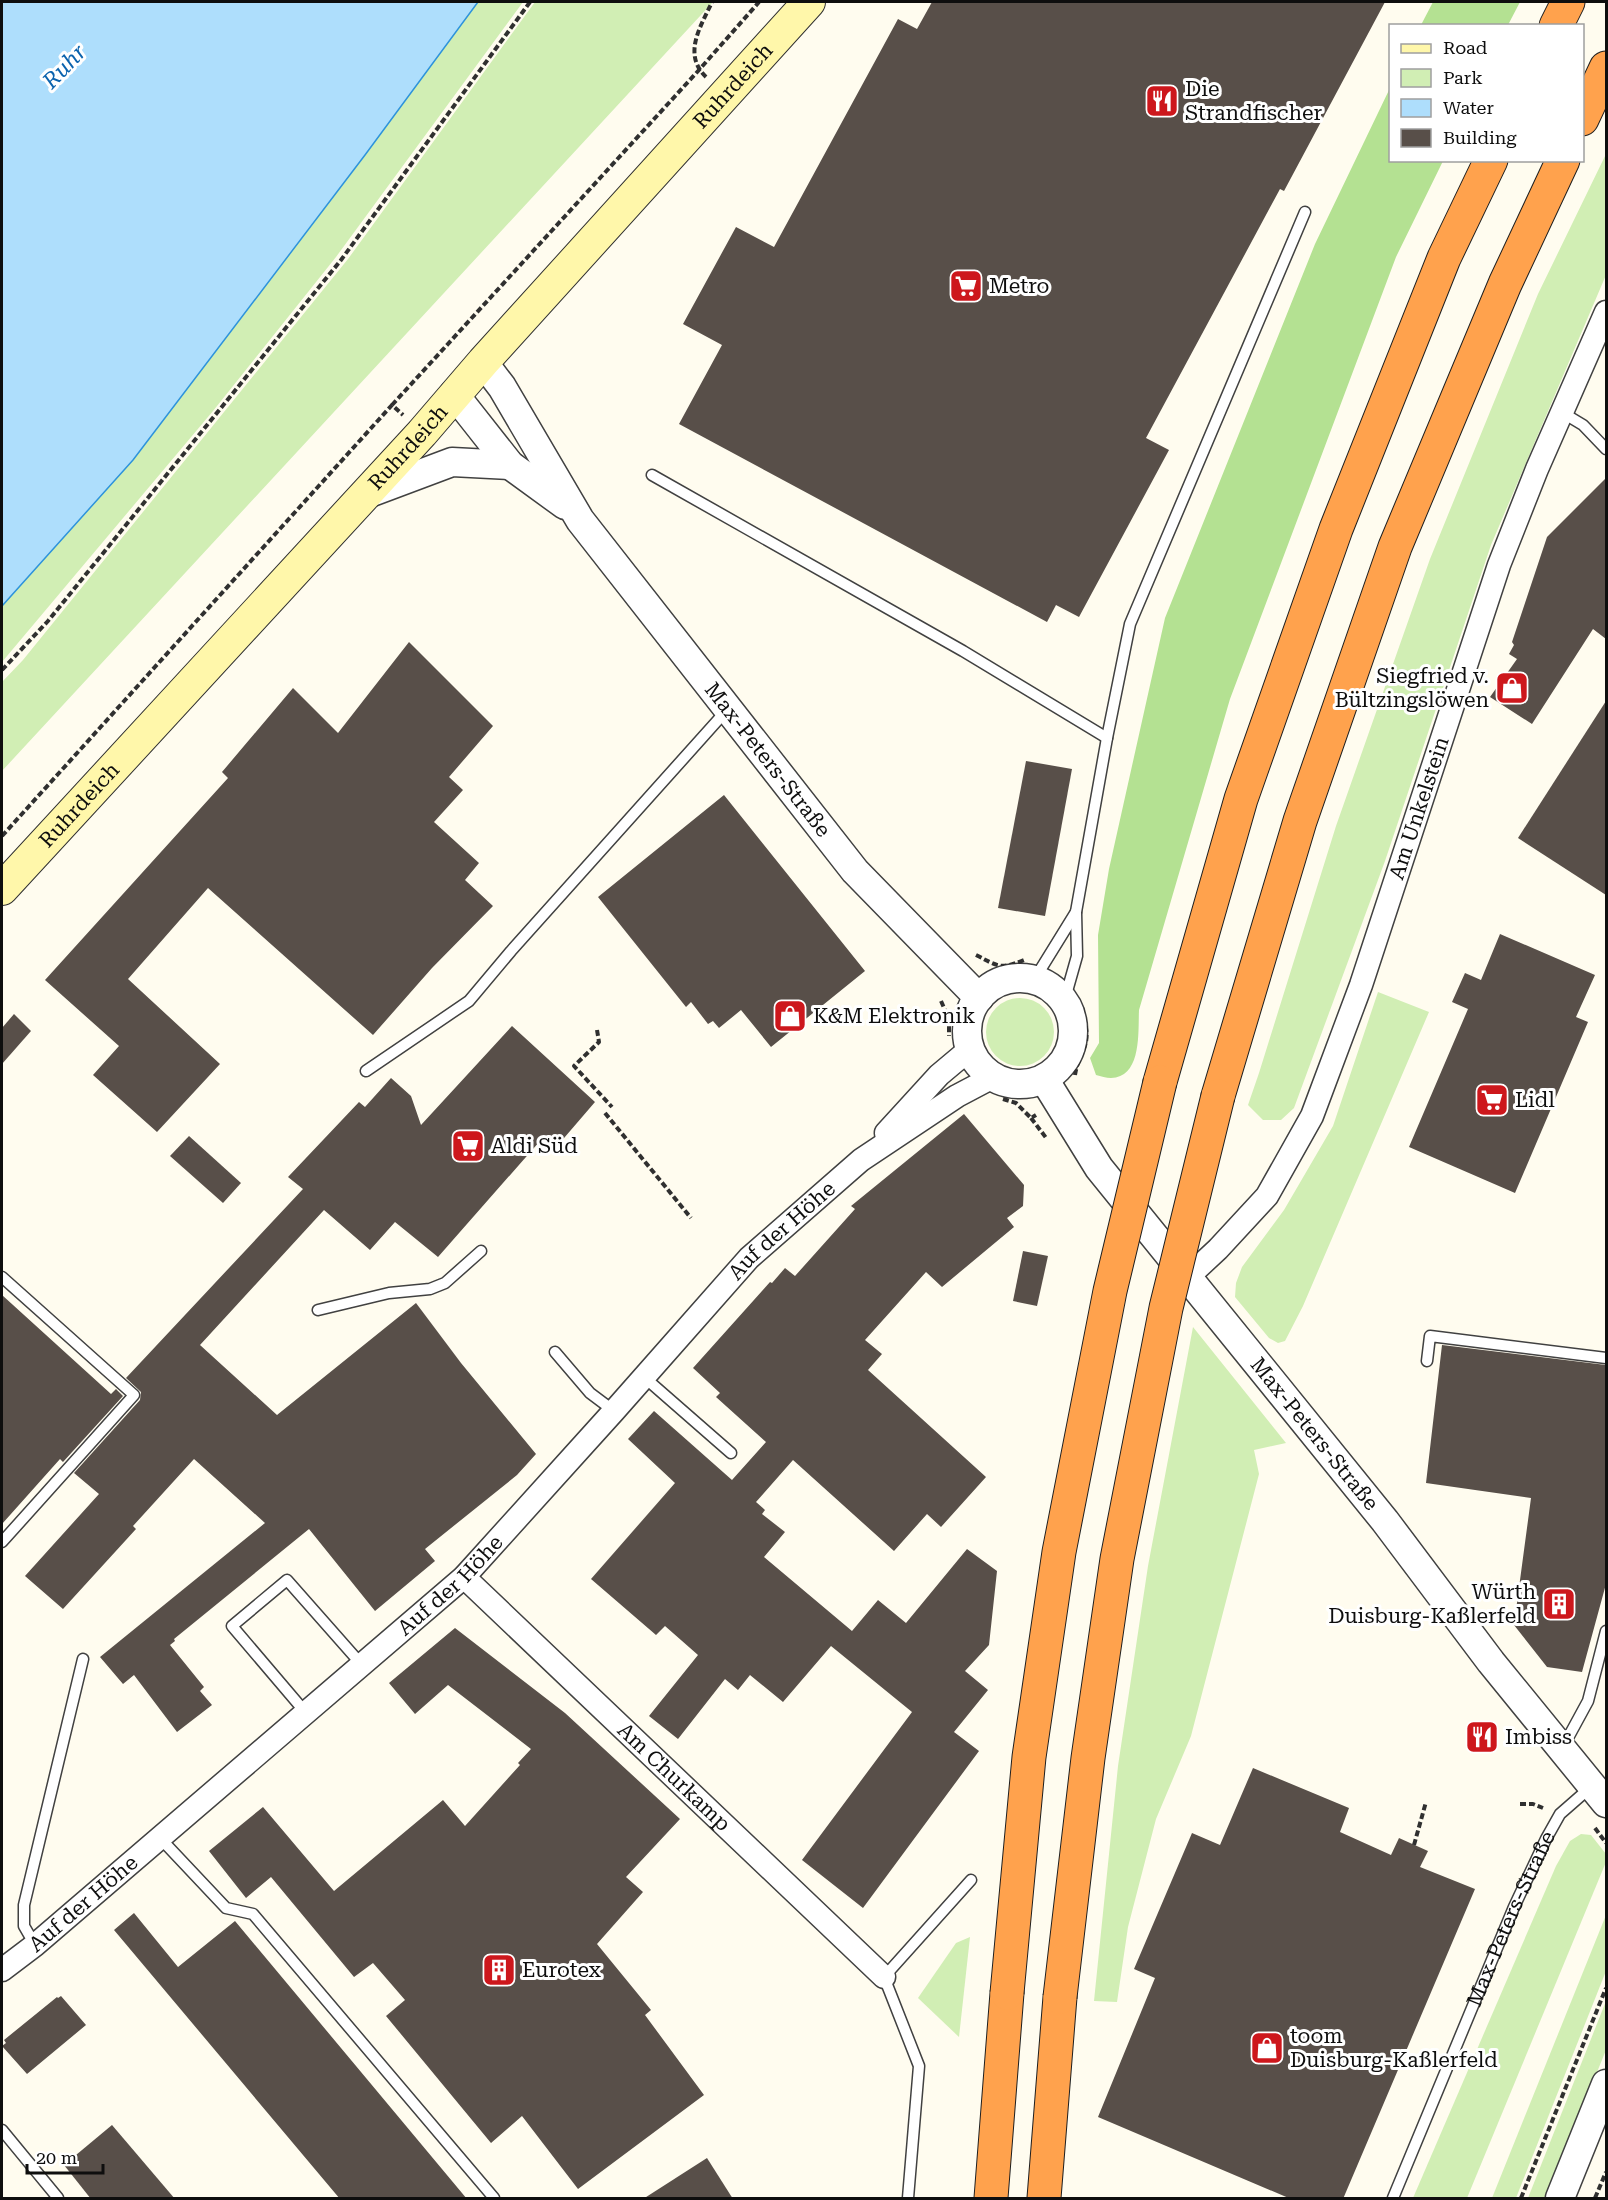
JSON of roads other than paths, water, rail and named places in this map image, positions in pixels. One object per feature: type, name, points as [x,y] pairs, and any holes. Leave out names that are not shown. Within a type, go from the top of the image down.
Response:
[{"type":"highway","points":[[1557,24],[1568,2]]},
{"type":"highway","points":[[1584,115],[1606,68]]},
{"type":"highway","points":[[991,2199],[1029,1757],[1059,1552],[1110,1291],[1160,1082],[1241,799],[1336,529],[1444,258],[1490,162]]},
{"type":"highway","points":[[1044,2199],[1060,1997],[1088,1758],[1117,1559],[1166,1308],[1218,1096],[1300,821],[1395,547],[1505,284],[1562,162]]},
{"type":"main road","name":"Ruhrdeich","points":[[2,890],[422,433],[454,394],[809,2]]},
{"type":"street","name":"Am Unkelstein","points":[[1188,1277],[1218,1249],[1267,1196],[1312,1116],[1372,954],[1499,565],[1537,469],[1606,312]]},
{"type":"street","name":"Max-Peters-Straße","points":[[483,362],[502,387],[572,509],[855,871],[979,998]]},
{"type":"street","name":"Max-Peters-Straße","points":[[454,394],[510,465],[572,509]]},
{"type":"street","points":[[364,495],[452,462],[510,465]]},
{"type":"street","points":[[1019,978],[1034,980],[1072,1002],[1072,1036],[1068,1053],[1058,1068],[1044,1079],[1018,1084],[993,1077],[975,1060],[970,1049],[968,1023],[979,998],[990,988],[1004,981],[1019,978]]},
{"type":"street","name":"Auf der Höhe","points":[[2,1970],[35,1945],[464,1578],[749,1258],[861,1160],[939,1075],[970,1049]]},
{"type":"street","name":"Auf der Höhe","points":[[861,1160],[957,1096],[993,1077]]},
{"type":"street","name":"Max-Peters-Straße","points":[[1044,1079],[1099,1168],[1385,1521],[1491,1662],[1600,1795]]},
{"type":"street","name":"Am Churkamp","points":[[464,1578],[884,1977]]},
{"type":"street","points":[[1560,2199],[1606,2084]]},
{"type":"lane","points":[[1072,1002],[1077,956],[1076,912],[1130,624],[1305,212]]},
{"type":"lane","points":[[1563,413],[1583,425],[1606,449]]},
{"type":"lane","points":[[652,475],[963,651],[1107,738]]},
{"type":"lane","points":[[366,1071],[469,1001],[729,708]]},
{"type":"lane","points":[[1034,980],[1076,912]]},
{"type":"lane","points":[[318,1310],[389,1293],[430,1289],[445,1283],[481,1251]]},
{"type":"lane","points":[[2,1276],[134,1395],[2,1542]]},
{"type":"lane","points":[[1426,1360],[1430,1336],[1606,1358]]},
{"type":"lane","points":[[555,1352],[590,1393],[614,1412]]},
{"type":"lane","points":[[644,1377],[731,1453]]},
{"type":"lane","points":[[306,1713],[232,1626],[287,1580],[363,1665]]},
{"type":"lane","points":[[1563,1748],[1588,1701],[1606,1630]]},
{"type":"lane","points":[[35,1945],[24,1926],[24,1905],[83,1659]]},
{"type":"lane","name":"Max-Peters-Straße","points":[[1393,2199],[1514,1906],[1546,1839],[1560,1815],[1600,1795]]},
{"type":"lane","points":[[160,1838],[226,1908],[253,1914],[494,2199]]},
{"type":"lane","points":[[908,2199],[919,2066],[884,1977],[971,1880]]},
{"type":"lane","points":[[2,2130],[58,2199]]},
{"type":"water","name":"Ruhr","points":[[2,2],[478,2],[133,460],[2,606]]},
{"type":"place","name":"Die Strandfischer","points":[[1162,101]]},
{"type":"place","name":"Metro","points":[[966,286]]},
{"type":"place","name":"Siegfried v. Bültzingslöwen","points":[[1512,688]]},
{"type":"place","name":"K&M Elektronik","points":[[790,1016]]},
{"type":"place","name":"Lidl","points":[[1492,1100]]},
{"type":"place","name":"Aldi Süd","points":[[468,1146]]},
{"type":"place","name":"Würth Duisburg-Kaßlerfeld","points":[[1559,1604]]},
{"type":"place","name":"Imbiss","points":[[1482,1737]]},
{"type":"place","name":"Eurotex","points":[[499,1970]]},
{"type":"place","name":"toom Duisburg-Kaßlerfeld","points":[[1267,2048]]}]
